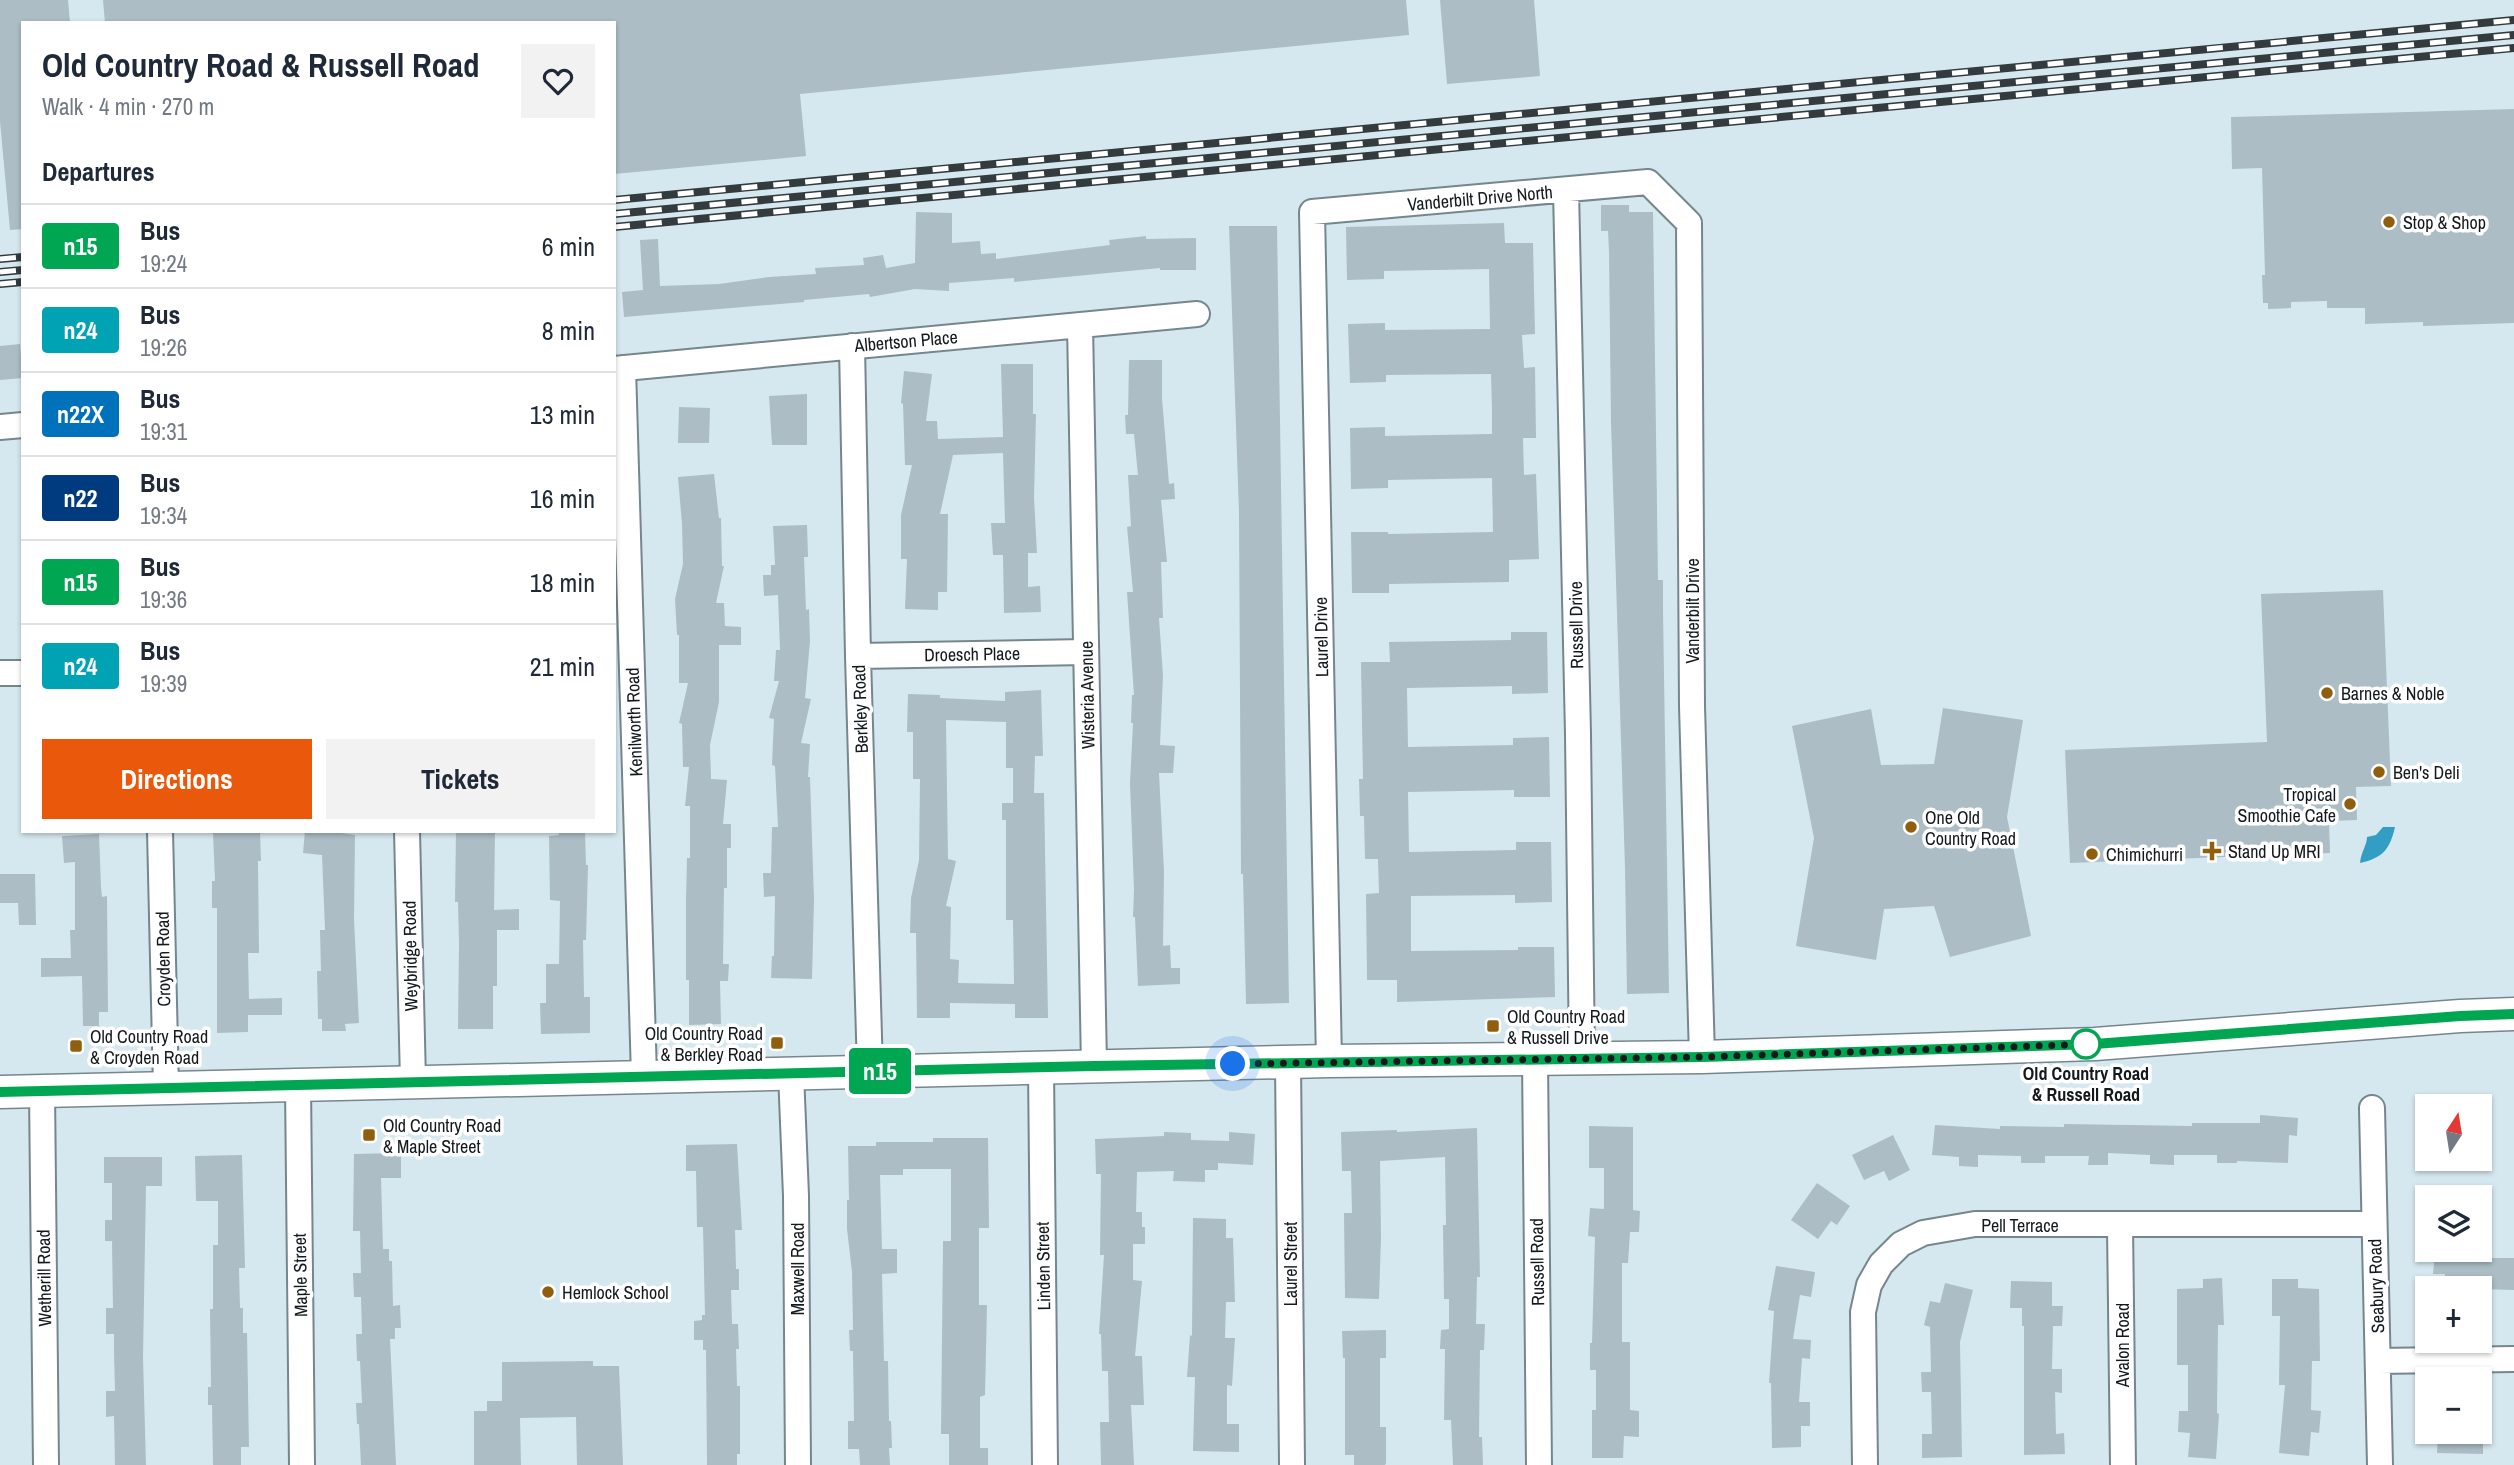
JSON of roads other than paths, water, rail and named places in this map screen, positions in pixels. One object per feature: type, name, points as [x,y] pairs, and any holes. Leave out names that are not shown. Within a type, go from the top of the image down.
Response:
[{"type":"main road","points":[[0,1092],[1329,1061],[1702,1057],[2095,1044],[2514,1014]]},
{"type":"street","name":"Vanderbilt Drive North","points":[[1312,212],[1648,182]]},
{"type":"street","name":"Vanderbilt Drive","points":[[1648,182],[1689,223],[1692,706],[1702,1057]]},
{"type":"street","name":"Russell Drive","points":[[1566,190],[1582,1059]]},
{"type":"street","name":"Laurel Drive","points":[[1312,212],[1329,1061]]},
{"type":"street","name":"Albertson Place","points":[[619,368],[1198,314]]},
{"type":"street","name":"Wisteria Avenue","points":[[1080,325],[1094,1066]]},
{"type":"street","name":"Berkley Road","points":[[852,346],[870,1071]]},
{"type":"street","name":"Kenilworth Road","points":[[619,368],[645,1076]]},
{"type":"street","points":[[0,427],[21,425]]},
{"type":"street","name":"Droesch Place","points":[[858,656],[1086,652]]},
{"type":"street","points":[[0,673],[21,673]]},
{"type":"street","name":"Croyden Road","points":[[160,833],[166,1087]]},
{"type":"street","name":"Weybridge Road","points":[[407,833],[413,1081]]},
{"type":"street","name":"Russell Road","points":[[1535,1059],[1539,1465]]},
{"type":"street","name":"Laurel Street","points":[[1288,1063],[1292,1465]]},
{"type":"street","name":"Linden Street","points":[[1041,1067],[1045,1465]]},
{"type":"street","name":"Maxwell Road","points":[[791,1073],[796,1196],[798,1465]]},
{"type":"street","name":"Maple Street","points":[[298,1085],[302,1465]]},
{"type":"street","name":"Wetherill Road","points":[[42,1091],[46,1465]]},
{"type":"street","name":"Seabury Road","points":[[2372,1108],[2380,1465]]},
{"type":"street","name":"Pell Terrace","points":[[1865,1465],[1863,1312],[1869,1285],[1881,1264],[1901,1244],[1940,1229],[1975,1224],[2374,1224]]},
{"type":"street","name":"Avalon Road","points":[[2120,1226],[2123,1465]]},
{"type":"street","points":[[2378,1361],[2514,1359]]},
{"type":"water","points":[[2383,827],[2395,827],[2388,847],[2380,855],[2360,863],[2367,837],[2376,835]]},
{"type":"railway","points":[[616,200],[2514,20]]},
{"type":"railway","points":[[616,214],[2514,35]]},
{"type":"railway","points":[[616,227],[2514,48]]},
{"type":"railway","points":[[0,259],[21,257]]},
{"type":"railway","points":[[0,272],[21,270]]},
{"type":"railway","points":[[0,284],[21,282]]},
{"type":"place","name":"Stop & Shop","points":[[2389,222]]},
{"type":"place","name":"Barnes & Noble","points":[[2327,693]]},
{"type":"place","name":"Ben's Deli","points":[[2379,772]]},
{"type":"place","name":"Tropical Smoothie Cafe","points":[[2350,804]]},
{"type":"place","name":"One Old Country Road","points":[[1911,827]]},
{"type":"place","name":"Stand Up MRI","points":[[2212,851]]},
{"type":"place","name":"Chimichurri","points":[[2092,854]]},
{"type":"place","name":"Old Country Road & Russell Drive","points":[[1493,1026]]},
{"type":"place","name":"Old Country Road & Berkley Road","points":[[777,1043]]},
{"type":"place","name":"Old Country Road & Russell Road","points":[[2086,1044]]},
{"type":"place","name":"Old Country Road & Croyden Road","points":[[76,1046]]},
{"type":"place","name":"Old Country Road & Maple Street","points":[[369,1135]]},
{"type":"place","name":"Hemlock School","points":[[548,1292]]}]
